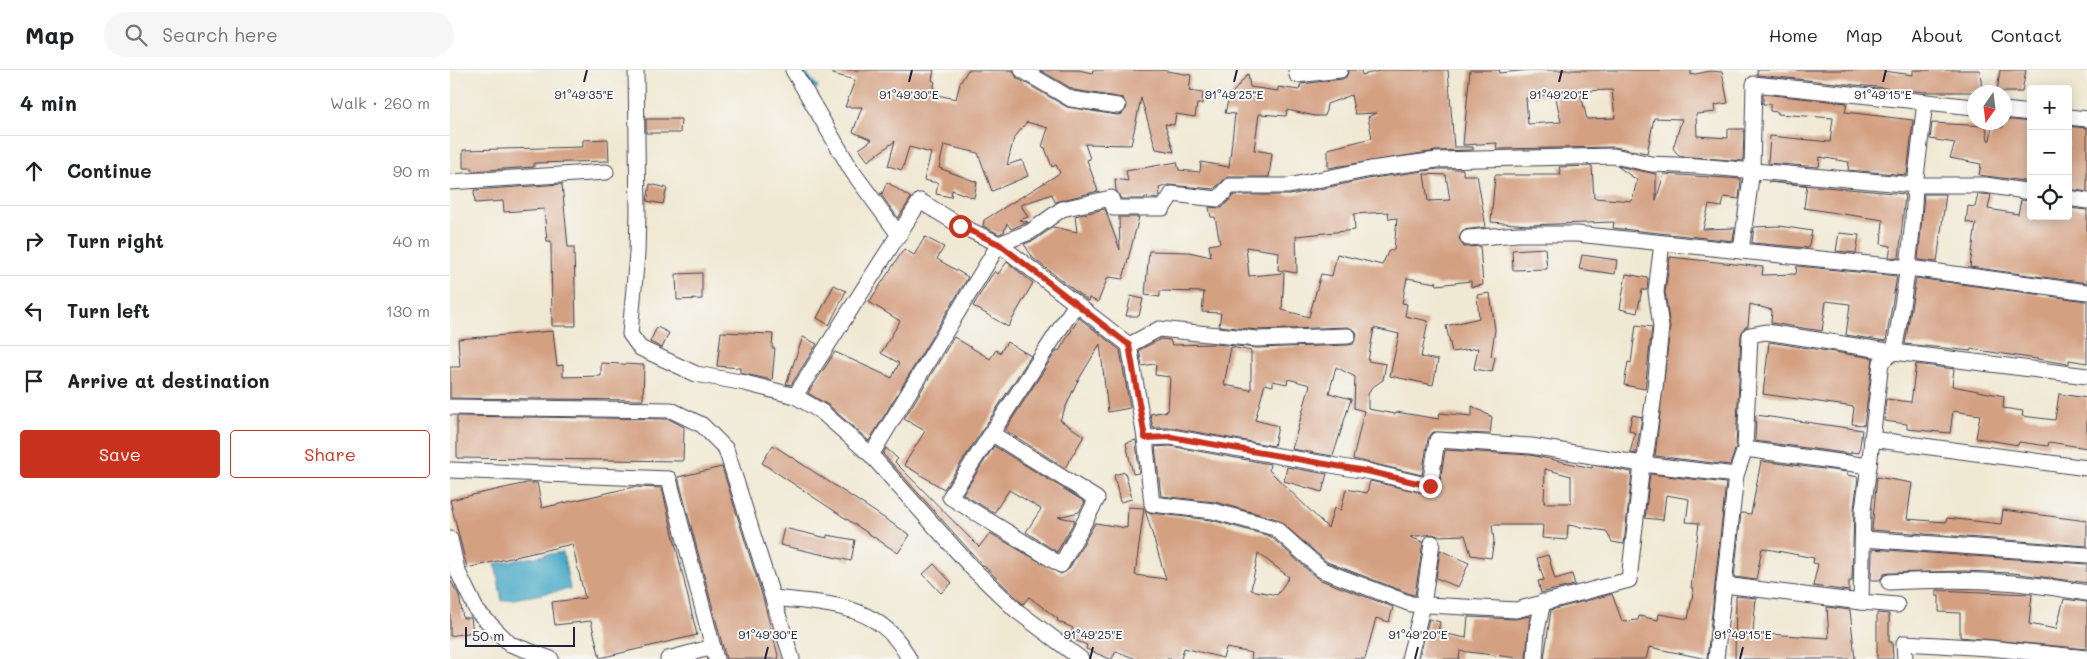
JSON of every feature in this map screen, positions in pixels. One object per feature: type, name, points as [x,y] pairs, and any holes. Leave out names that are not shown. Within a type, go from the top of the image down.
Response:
[{"type":"street","points":[[636,70],[638,212],[637,253],[630,334],[640,348],[696,374],[745,382],[795,396],[822,412],[871,455],[972,568],[1017,611],[1081,659]]},
{"type":"street","points":[[793,70],[852,170],[899,235]]},
{"type":"street","points":[[1022,70],[1071,99],[1118,106]]},
{"type":"street","points":[[1296,70],[1297,75],[1340,70]]},
{"type":"street","points":[[1741,251],[1752,170],[1754,77],[1967,106]]},
{"type":"street","points":[[1861,602],[1863,509],[1871,439],[1881,362],[1894,352],[1914,233],[1915,185],[1925,102]]},
{"type":"street","points":[[2012,111],[2027,113]]},
{"type":"street","points":[[2072,117],[2087,119]]},
{"type":"street","points":[[871,455],[999,244],[1030,232],[1062,209],[1110,198],[1114,208],[1163,208],[1172,194],[1218,200],[1230,186],[1288,186],[1371,169],[1437,160],[1614,156],[1651,164],[1752,170],[1915,185],[1985,185],[2027,191]]},
{"type":"street","points":[[450,182],[606,172]]},
{"type":"street","points":[[2072,199],[2087,201]]},
{"type":"street","points":[[795,396],[920,201],[960,226],[999,244],[1030,266],[1129,345],[1145,438],[1152,504],[1213,511],[1275,528],[1322,570],[1411,604],[1516,610],[1629,580],[1642,464],[1646,453],[1660,336],[1656,292],[1662,243]]},
{"type":"street","points":[[1468,238],[1518,234],[1577,234],[1908,268],[2087,292]]},
{"type":"street","points":[[991,433],[1097,498],[1061,565],[950,497],[991,433],[1076,304]]},
{"type":"street","points":[[1129,345],[1159,329],[1257,339],[1348,336]]},
{"type":"street","points":[[1716,659],[1736,475],[1745,449],[1750,335],[1766,332],[1894,352],[2087,376]]},
{"type":"street","points":[[450,407],[671,410],[702,426],[726,449],[792,659]]},
{"type":"street","points":[[1145,438],[1171,437],[1371,472],[1430,486],[1437,440],[1531,446],[1642,464],[1736,475]]},
{"type":"street","points":[[1871,439],[2087,468]]},
{"type":"street","points":[[1745,449],[1869,466]]},
{"type":"street","points":[[450,470],[669,479],[715,653],[668,659]]},
{"type":"street","points":[[450,539],[457,570],[477,611],[510,644],[551,659]]},
{"type":"street","points":[[1863,539],[2087,555]]},
{"type":"street","points":[[1409,659],[1423,605],[1432,543]]},
{"type":"street","points":[[1889,582],[1994,580],[2038,584],[2087,593]]},
{"type":"street","points":[[1724,585],[1897,605]]},
{"type":"street","points":[[773,598],[842,606],[864,613],[889,632],[908,659]]},
{"type":"street","points":[[1535,659],[1536,630],[1543,602]]},
{"type":"street","points":[[1905,659],[1904,643],[1989,648],[2087,658]]},
{"type":"water","points":[[563,552],[570,589],[502,601],[495,564]]},
{"type":"building","points":[[834,70],[934,70],[932,80],[935,82],[932,94],[956,99],[960,83],[968,70],[1013,70],[1017,78],[1067,107],[1117,115],[1122,114],[1127,108],[1123,98],[1074,90],[1040,70],[1079,70],[1092,73],[1093,70],[1161,70],[1191,75],[1189,91],[1203,93],[1202,104],[1197,104],[1195,117],[1176,114],[1174,125],[1165,124],[1174,152],[1156,149],[1141,98],[1131,145],[1085,144],[1090,159],[1087,160],[1098,191],[1055,202],[1052,194],[1021,205],[1028,217],[1019,220],[1028,222],[1011,229],[1007,223],[1004,232],[999,234],[983,226],[984,220],[1060,173],[1056,165],[1052,167],[1045,148],[1042,147],[1048,128],[1027,122],[1014,138],[1007,165],[1022,160],[1028,176],[992,191],[978,153],[944,145],[939,168],[977,182],[974,198],[952,190],[951,197],[936,194],[938,183],[924,180],[931,153],[909,147],[902,170],[888,166],[895,141],[868,161],[859,149],[872,140],[853,132],[862,107],[845,107],[855,80],[833,74]]},
{"type":"building","points":[[1349,70],[1361,70],[1362,75],[1384,70],[1448,70],[1454,147],[1473,147],[1473,150],[1436,151],[1328,168],[1328,149],[1372,138],[1368,117],[1377,113],[1355,114],[1351,95],[1327,104],[1325,116],[1315,116],[1287,110],[1286,116],[1259,114],[1254,150],[1272,153],[1269,177],[1227,177],[1214,189],[1168,185],[1159,188],[1160,195],[1158,199],[1145,197],[1144,199],[1121,199],[1116,190],[1115,179],[1128,181],[1126,171],[1177,162],[1179,170],[1200,172],[1201,162],[1229,167],[1235,114],[1225,113],[1229,97],[1248,74],[1250,87],[1278,91],[1278,87],[1299,90],[1301,84],[1342,79],[1346,77]]},
{"type":"building","points":[[1470,70],[1500,70],[1499,73],[1530,70],[1691,70],[1691,75],[1710,71],[1722,72],[1728,103],[1715,105],[1716,112],[1696,114],[1697,136],[1728,138],[1728,129],[1744,129],[1743,161],[1679,156],[1673,148],[1682,119],[1654,118],[1647,153],[1614,147],[1496,149],[1497,143],[1463,145]],"holes":[[[1612,90],[1615,118],[1587,119],[1580,91]],[[1555,93],[1561,122],[1528,124],[1526,98]]]},
{"type":"building","points":[[1757,70],[1876,70],[1913,75],[1913,70],[1980,70],[1981,85],[1967,85],[1967,92],[1925,92],[1757,75]]},
{"type":"building","points":[[2000,70],[2026,70],[2022,92],[2012,92],[2012,85],[1998,85]]},
{"type":"building","points":[[1763,94],[1847,103],[1845,112],[1913,120],[1907,175],[1848,170],[1849,162],[1820,157],[1819,167],[1768,163],[1770,136],[1830,142],[1833,118],[1778,114],[1778,112],[1770,111],[1770,104],[1763,104]]},
{"type":"building","points":[[646,119],[681,119],[680,133],[646,133]]},
{"type":"building","points":[[2012,120],[2027,122],[2027,181],[1979,175],[1981,164],[1950,158],[1955,143],[1930,139],[1932,123],[1967,125],[1967,130],[1987,130],[1988,140],[1990,140],[1992,130],[2012,130]]},
{"type":"building","points":[[2072,126],[2087,128],[2087,192],[2072,190]]},
{"type":"building","points":[[608,139],[609,161],[534,163],[534,167],[472,171],[472,168],[463,168],[463,150],[583,147],[583,140]]},
{"type":"building","points":[[1592,166],[1594,198],[1632,201],[1637,180],[1617,166],[1656,174],[1656,200],[1664,174],[1741,179],[1739,199],[1724,197],[1722,207],[1709,205],[1703,229],[1735,228],[1733,241],[1613,228],[1614,222],[1529,225],[1491,222],[1495,175],[1561,175],[1559,167]]},
{"type":"building","points":[[1438,169],[1463,169],[1463,175],[1477,175],[1486,227],[1463,230],[1459,238],[1464,247],[1480,246],[1483,285],[1471,287],[1471,281],[1437,285],[1436,281],[1436,283],[1407,278],[1402,303],[1407,304],[1405,316],[1428,321],[1421,357],[1438,360],[1433,385],[1390,376],[1399,334],[1374,328],[1368,361],[1386,364],[1383,380],[1371,388],[1368,395],[1368,409],[1439,419],[1440,413],[1472,416],[1472,406],[1492,417],[1490,434],[1433,432],[1428,439],[1422,475],[1353,459],[1364,411],[1354,408],[1355,377],[1336,367],[1329,393],[1351,399],[1333,456],[1292,449],[1310,385],[1288,379],[1287,384],[1273,381],[1273,386],[1265,384],[1255,420],[1278,426],[1274,446],[1173,428],[1153,428],[1150,414],[1168,411],[1170,377],[1155,375],[1156,366],[1154,364],[1142,366],[1139,350],[1161,339],[1170,340],[1172,345],[1215,344],[1257,348],[1348,345],[1353,344],[1357,336],[1356,331],[1348,327],[1257,330],[1219,326],[1221,313],[1202,312],[1204,292],[1160,291],[1160,297],[1145,295],[1149,251],[1189,252],[1211,257],[1209,245],[1220,243],[1215,217],[1211,217],[1209,207],[1222,208],[1234,195],[1290,195],[1373,178]],"holes":[[[1424,174],[1446,175],[1450,200],[1428,201]],[[1388,212],[1389,219],[1397,218],[1394,250],[1389,250],[1382,265],[1337,254],[1332,276],[1321,274],[1309,317],[1282,310],[1284,273],[1249,276],[1246,247],[1279,252],[1278,270],[1297,273],[1296,236],[1355,230],[1354,214]],[[1231,347],[1251,351],[1251,390],[1224,385]]]},
{"type":"building","points":[[887,182],[911,198],[898,218],[880,193],[882,194]]},
{"type":"building","points":[[562,184],[568,247],[574,247],[576,326],[552,326],[551,241],[547,241],[544,209],[504,212],[503,201],[475,203],[474,190]]},
{"type":"building","points":[[650,184],[667,188],[663,204],[647,201]]},
{"type":"building","points":[[1807,185],[1905,194],[1899,258],[1889,257],[1891,246],[1881,244],[1883,220],[1804,208]]},
{"type":"building","points":[[1924,194],[1946,194],[1937,262],[1918,260]]},
{"type":"building","points":[[1978,194],[1991,195],[1988,209],[2018,214],[2021,200],[2027,201],[2027,220],[2072,220],[2072,208],[2087,210],[2087,283],[1970,267],[1976,224],[1966,222],[1968,206],[1975,207]]},
{"type":"building","points":[[1105,209],[1120,250],[1119,217],[1139,217],[1123,279],[1108,277],[1098,302],[1089,298],[1088,301],[1033,258],[1024,244],[1035,240],[1053,227],[1077,232],[1075,216]]},
{"type":"building","points":[[1779,226],[1812,231],[1808,248],[1752,243],[1754,227]]},
{"type":"building","points":[[1839,233],[1859,235],[1856,253],[1836,251]]},
{"type":"building","points":[[925,237],[944,247],[937,259],[968,277],[869,441],[828,405],[808,393],[835,352],[892,378],[899,363],[881,353],[900,321],[869,302],[904,249],[914,255]]},
{"type":"building","points":[[1545,248],[1547,269],[1513,270],[1512,250]]},
{"type":"building","points":[[1582,255],[1617,260],[1615,274],[1579,269]]},
{"type":"building","points":[[1670,257],[1763,267],[1762,275],[1796,274],[1797,266],[1897,276],[1886,341],[1846,335],[1850,304],[1826,301],[1822,331],[1771,323],[1772,310],[1750,304],[1748,326],[1744,328],[1741,335],[1736,447],[1730,465],[1655,456],[1670,328],[1665,292]]},
{"type":"building","points":[[1007,262],[1033,283],[1008,327],[973,306],[995,271],[998,274]]},
{"type":"building","points":[[702,273],[702,299],[677,300],[676,274]]},
{"type":"building","points":[[1626,274],[1648,278],[1647,290],[1642,290],[1637,313],[1620,309]]},
{"type":"building","points":[[1916,278],[2087,301],[2087,363],[2069,360],[2069,364],[1971,349],[1971,351],[1905,344]]},
{"type":"building","points":[[834,285],[846,291],[829,325],[817,318]]},
{"type":"building","points":[[1490,293],[1495,330],[1491,356],[1495,357],[1492,372],[1474,369],[1478,348],[1452,352],[1446,326],[1479,318],[1477,295]]},
{"type":"building","points":[[1131,296],[1143,299],[1139,316],[1126,316]]},
{"type":"building","points":[[1079,318],[1120,350],[1130,408],[1108,412],[1100,344],[1076,384],[1060,420],[1084,436],[1065,468],[1005,430],[1057,350],[1059,351]]},
{"type":"building","points":[[1636,325],[1652,327],[1645,389],[1624,385],[1628,362],[1631,363]]},
{"type":"building","points":[[657,327],[669,333],[662,348],[650,342]]},
{"type":"building","points":[[553,331],[557,366],[563,365],[563,377],[601,376],[601,363],[644,365],[643,400],[450,398],[450,367],[460,367],[458,339]]},
{"type":"building","points":[[721,332],[773,334],[772,348],[775,348],[772,380],[740,373],[740,368],[717,366]]},
{"type":"building","points":[[803,337],[817,344],[791,385],[786,384]]},
{"type":"building","points":[[954,337],[990,359],[996,350],[1000,353],[1007,342],[1031,356],[944,489],[904,465],[925,431],[904,419]]},
{"type":"building","points":[[1769,342],[1873,358],[1864,425],[1852,424],[1854,407],[1763,394]]},
{"type":"building","points":[[1916,364],[1954,369],[1952,386],[2004,396],[2003,408],[2023,411],[2022,416],[2055,420],[2059,394],[2087,398],[2087,448],[2049,442],[2048,446],[2019,442],[2018,445],[1976,438],[1980,415],[1953,411],[1950,433],[1907,429],[1907,424],[1884,421],[1886,399],[1911,402]]},
{"type":"building","points":[[1632,415],[1642,417],[1636,454],[1630,453],[1635,433],[1629,430]]},
{"type":"building","points":[[1756,415],[1862,430],[1859,453],[1851,452],[1851,454],[1755,441]]},
{"type":"building","points":[[457,416],[669,419],[684,427],[683,461],[457,458]]},
{"type":"building","points":[[1136,440],[1139,473],[1133,474],[1126,443]]},
{"type":"building","points":[[773,445],[910,535],[898,553],[762,463]]},
{"type":"building","points":[[994,446],[1085,502],[1079,512],[1058,517],[1075,520],[1057,552],[1026,532],[1041,509],[1009,490],[994,513],[963,494]]},
{"type":"building","points":[[1170,446],[1270,464],[1269,470],[1328,528],[1334,508],[1341,510],[1346,489],[1367,493],[1370,481],[1433,495],[1439,487],[1445,450],[1530,455],[1592,468],[1592,465],[1632,472],[1624,544],[1612,542],[1606,531],[1568,525],[1567,540],[1542,538],[1543,525],[1492,525],[1494,541],[1491,558],[1471,555],[1465,535],[1438,536],[1433,534],[1410,537],[1423,542],[1415,595],[1413,595],[1327,562],[1277,519],[1215,502],[1161,496],[1155,447]],"holes":[[[1545,469],[1571,476],[1571,503],[1544,503]]]},
{"type":"building","points":[[886,448],[898,459],[895,462],[979,547],[990,533],[1061,574],[1069,569],[1095,523],[1127,528],[1128,507],[1144,508],[1135,575],[1166,579],[1145,510],[1151,513],[1211,520],[1270,536],[1318,579],[1393,607],[1389,622],[1376,618],[1365,659],[1251,659],[1252,653],[1226,648],[1223,658],[1184,648],[1181,659],[1136,659],[1116,651],[1112,659],[1110,659],[1086,649],[1087,645],[1069,638],[1073,628],[1057,621],[1058,619],[1029,597],[1023,604],[979,561],[883,454]],"holes":[[[1258,553],[1289,577],[1277,595],[1251,590]]]},
{"type":"building","points":[[1761,461],[1847,472],[1847,475],[1858,477],[1854,509],[1852,581],[1849,581],[1849,591],[1813,586],[1818,564],[1813,563],[1814,558],[1762,548],[1756,580],[1734,577],[1741,513],[1751,514]]},
{"type":"building","points":[[722,467],[763,598],[779,659],[726,659],[678,477]]},
{"type":"building","points":[[1287,467],[1327,474],[1322,492],[1284,481]]},
{"type":"building","points":[[1125,472],[1132,499],[1120,502],[1114,475]]},
{"type":"building","points":[[1650,474],[1726,483],[1707,659],[1649,647],[1646,659],[1544,659],[1551,610],[1612,594],[1622,621],[1638,620],[1639,616],[1658,620],[1659,614],[1688,619],[1694,588],[1691,588],[1699,523],[1686,522],[1689,499],[1666,495],[1663,520],[1645,518]]},
{"type":"building","points":[[1877,477],[1912,483],[1907,519],[1946,522],[1947,518],[2001,524],[2003,510],[2087,521],[2087,546],[1872,530]]},
{"type":"building","points":[[527,483],[537,483],[542,508],[633,487],[662,488],[697,635],[600,658],[591,621],[555,625],[552,602],[585,598],[572,544],[467,568],[450,500]]},
{"type":"building","points":[[784,528],[827,538],[827,535],[855,540],[851,561],[780,545]]},
{"type":"building","points":[[1872,549],[2087,564],[2087,583],[2013,573],[1964,571],[1889,573],[1884,574],[1880,580],[1871,580]]},
{"type":"building","points":[[1440,550],[1469,563],[1458,587],[1436,578]]},
{"type":"building","points":[[1548,555],[1555,579],[1572,574],[1575,585],[1541,593],[1538,581],[1544,580],[1537,558]]},
{"type":"building","points":[[934,564],[952,583],[941,593],[923,574]]},
{"type":"building","points":[[450,580],[459,595],[463,618],[471,618],[473,632],[450,636]]},
{"type":"building","points":[[1936,590],[2032,594],[2029,624],[2056,629],[2064,599],[2087,602],[2087,649],[1960,637],[1960,613],[1939,612],[1939,596],[1936,596]]},
{"type":"building","points":[[1736,596],[1756,598],[1753,632],[1768,634],[1829,638],[1827,607],[1850,610],[1855,659],[1735,659]]},
{"type":"building","points":[[1877,613],[1889,614],[1889,642],[1892,642],[1893,659],[1877,659]]},
{"type":"building","points":[[1530,616],[1526,659],[1460,651],[1459,659],[1419,659],[1429,619],[1440,622],[1438,632],[1466,638],[1468,617],[1515,619]]},
{"type":"waterway","points":[[801,70],[816,87]]},
{"type":"route","points":[[960,226],[999,244],[1030,266],[1129,345],[1145,438],[1171,437],[1371,472],[1430,486]]}]
